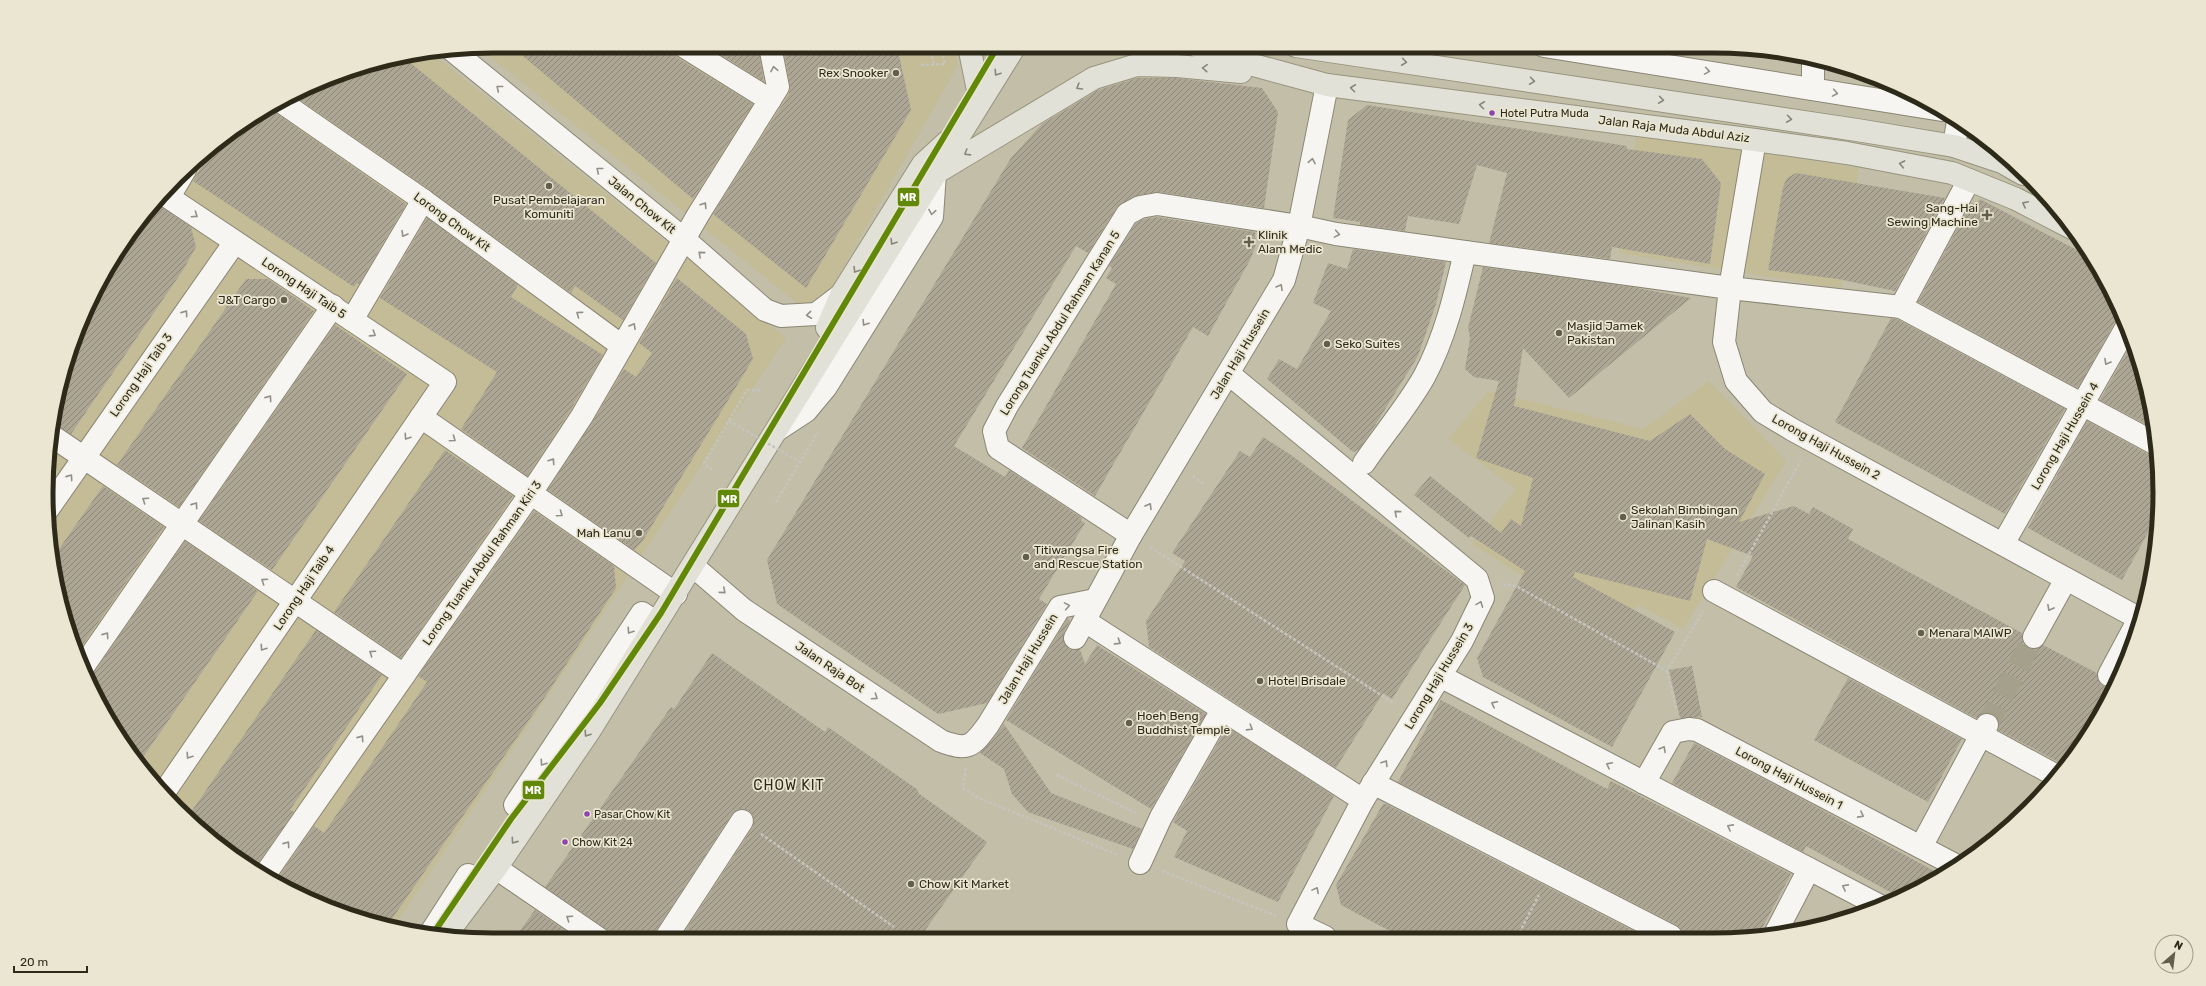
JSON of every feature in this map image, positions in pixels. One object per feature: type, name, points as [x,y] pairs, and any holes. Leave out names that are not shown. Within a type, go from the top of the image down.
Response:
[{"type":"main road","points":[[970,53],[980,100]]},
{"type":"main road","points":[[449,930],[490,875],[590,730],[1010,53]]},
{"type":"main road","name":"Jalan Raja Muda Abdul Aziz","points":[[1214,53],[1327,85],[1755,140],[1847,153],[1952,173],[2016,199],[2059,221]]},
{"type":"main road","name":"Jalan Raja Muda Abdul Aziz","points":[[1363,53],[1954,146],[2004,163]]},
{"type":"main road","points":[[935,174],[1094,78],[1137,65],[1227,70],[1327,85]]},
{"type":"main road","points":[[800,393],[841,295],[923,164],[963,128]]},
{"type":"street","points":[[694,53],[770,100]]},
{"type":"street","name":"Lorong Tuanku Abdul Rahman Kiri 3","points":[[268,871],[531,494],[582,416],[684,239],[778,87],[771,53]]},
{"type":"street","points":[[1588,53],[1924,107]]},
{"type":"street","name":"Jalan Chow Kit","points":[[458,55],[684,239],[765,310],[781,316],[816,314],[841,295]]},
{"type":"street","points":[[1813,64],[1813,89]]},
{"type":"street","name":"Jalan Haji Hussein","points":[[1222,710],[1080,629],[1131,535],[1230,374],[1284,280],[1299,226],[1327,85]]},
{"type":"street","name":"Lorong Chow Kit","points":[[286,105],[424,200],[622,346]]},
{"type":"street","points":[[1954,146],[1957,127]]},
{"type":"street","name":"Lorong Haji Hussein 2","points":[[1755,140],[1730,288],[1724,342],[1736,381],[1763,412],[2135,616]]},
{"type":"street","points":[[777,430],[806,411],[826,387],[932,217],[935,174]]},
{"type":"street","points":[[1969,180],[1901,307],[2149,440]]},
{"type":"street","name":"Lorong Haji Taib 5","points":[[168,197],[445,382]]},
{"type":"street","points":[[352,320],[424,200]]},
{"type":"street","name":"Lorong Tuanku Abdul Rahman Kanan 5","points":[[1131,535],[998,448],[994,431],[1127,214],[1140,207],[1157,204],[1299,226],[1336,234],[1465,252],[1730,288],[1816,296],[1901,307]]},
{"type":"street","name":"Lorong Haji Taib 3","points":[[53,501],[235,242]]},
{"type":"street","points":[[1364,462],[1427,371],[1440,342],[1454,300],[1465,252]]},
{"type":"street","points":[[86,662],[333,306]]},
{"type":"street","name":"Lorong Haji Hussein 4","points":[[2003,544],[2123,333]]},
{"type":"street","points":[[1230,374],[1477,579]]},
{"type":"street","name":"Lorong Haji Taib 4","points":[[167,788],[445,382]]},
{"type":"street","name":"Jalan Raja Bot","points":[[421,417],[531,494],[744,610],[941,741],[962,747],[966,747],[976,741]]},
{"type":"street","points":[[57,439],[404,675]]},
{"type":"street","name":"Lorong Haji Hussein 3","points":[[1315,933],[1298,924],[1368,791],[1462,641],[1483,598],[1477,579]]},
{"type":"street","points":[[2034,637],[2066,579]]},
{"type":"street","points":[[1714,590],[1984,730],[2052,773]]},
{"type":"street","name":"Jalan Haji Hussein","points":[[976,741],[988,725],[1060,607],[1095,600]]},
{"type":"street","points":[[2109,675],[2127,643]]},
{"type":"street","points":[[1440,676],[1874,903]]},
{"type":"street","points":[[1140,863],[1158,824],[1222,710],[1368,791],[1549,874],[1665,933]]},
{"type":"street","name":"Lorong Haji Hussein 1","points":[[1681,730],[1689,729],[1705,733],[1951,863]]},
{"type":"street","points":[[1644,782],[1673,732],[1681,730]]},
{"type":"street","points":[[1922,847],[1984,730]]},
{"type":"street","points":[[670,933],[742,821]]},
{"type":"street","points":[[1778,928],[1809,868]]},
{"type":"street","points":[[433,929],[468,875],[490,875],[589,933]]},
{"type":"path","points":[[932,53],[934,64]]},
{"type":"path","points":[[921,65],[945,64],[942,53]]},
{"type":"path","points":[[712,470],[704,463],[729,421],[748,390],[761,390]]},
{"type":"path","points":[[729,421],[800,462]]},
{"type":"path","points":[[776,502],[819,430]]},
{"type":"path","points":[[1681,730],[1667,671],[1720,580],[1732,586],[1812,440]]},
{"type":"path","points":[[1131,535],[1415,716]]},
{"type":"path","points":[[1477,579],[1516,586],[1667,671]]},
{"type":"path","points":[[1057,774],[1158,824]]},
{"type":"path","points":[[742,821],[894,927]]},
{"type":"path","points":[[1519,933],[1549,874]]},
{"type":"shaded area","points":[[486,53],[955,53],[958,65],[821,306],[797,303]]},
{"type":"shaded area","points":[[436,57],[786,338],[397,922],[352,910],[298,888],[249,859],[225,842],[203,824],[162,783],[127,737],[98,688],[76,634],[68,607],[61,579],[54,522],[54,464],[57,436],[61,407],[76,352],[98,298],[112,273],[144,225],[162,203],[203,162],[225,144],[249,127],[298,98],[352,76],[407,61]]},
{"type":"shaded area","points":[[1637,133],[1859,168],[1841,288],[1619,253]]},
{"type":"shaded area","name":"Sekolah Bimbingan Jalinan Kasih","points":[[1709,381],[1786,461],[1683,629],[1637,604],[1620,638],[1472,544],[1516,489],[1448,439],[1489,391],[1643,429]]},
{"type":"building","points":[[519,53],[673,53],[676,57],[753,104],[693,199]]},
{"type":"building","points":[[718,53],[759,53],[764,82]]},
{"type":"building","points":[[784,53],[899,53],[911,110],[806,288],[713,214],[789,94],[790,85]]},
{"type":"building","points":[[408,61],[656,263],[623,320],[575,286],[571,293],[430,190],[298,98],[352,76]]},
{"type":"building","points":[[1137,78],[1176,78],[1262,88],[1278,112],[1264,208],[1159,192],[1138,195],[1117,207],[1088,253],[1076,246],[954,446],[1005,477],[1009,470],[1082,518],[1081,521],[1085,523],[1039,599],[1047,604],[987,703],[938,714],[777,604],[767,560],[1011,158],[1042,124],[1098,90]]},
{"type":"building","points":[[1367,105],[1627,146],[1627,149],[1702,159],[1721,183],[1710,264],[1612,247],[1610,259],[1489,243],[1507,173],[1477,165],[1459,224],[1408,216],[1405,231],[1360,225],[1360,222],[1333,218],[1348,120]]},
{"type":"building","points":[[274,112],[406,204],[359,284],[357,283],[354,287],[193,181],[206,160],[249,127]]},
{"type":"building","points":[[1796,173],[1945,198],[1895,291],[1838,279],[1768,270],[1783,187],[1787,178]]},
{"type":"building","points":[[1980,199],[2081,252],[2108,298],[2118,320],[2115,322],[2078,388],[1918,302],[1971,203],[1977,204]]},
{"type":"building","points":[[160,206],[191,227],[196,247],[183,270],[71,434],[58,427],[61,407],[68,379],[86,325],[98,298],[112,273],[144,225]]},
{"type":"building","points":[[1157,217],[1255,232],[1256,245],[1250,260],[1208,336],[1193,327],[1095,496],[1022,448],[1116,284],[1106,278],[1112,268],[1109,266],[1136,223],[1144,219]]},
{"type":"building","points":[[427,218],[518,285],[511,297],[603,355],[571,409],[527,476],[461,429],[497,372],[380,298]]},
{"type":"building","points":[[1353,249],[1446,262],[1436,304],[1418,356],[1374,427],[1358,450],[1353,452],[1267,379],[1279,359],[1297,369],[1331,311],[1313,303],[1328,263],[1347,269]]},
{"type":"building","points":[[1483,267],[1632,287],[1691,298],[1569,398],[1523,348],[1514,406],[1650,441],[1690,414],[1725,449],[1765,474],[1739,522],[1794,506],[1809,514],[1813,507],[1853,529],[1848,539],[2022,633],[2023,643],[2028,648],[2035,649],[2043,645],[2097,673],[2099,682],[2103,686],[2109,687],[2079,737],[2060,763],[1998,730],[1998,719],[1993,714],[1987,713],[1977,718],[1974,717],[1736,587],[1753,556],[1707,539],[1690,601],[1575,572],[1573,577],[1675,632],[1612,747],[1483,677],[1477,658],[1525,571],[1471,536],[1469,538],[1414,495],[1430,476],[1501,533],[1511,519],[1521,526],[1533,478],[1476,458],[1499,381],[1474,377],[1465,369],[1470,338],[1468,328]]},
{"type":"building","points":[[677,278],[746,334],[753,359],[642,542],[634,550],[548,490],[592,423],[624,369],[636,377],[652,353],[639,343]]},
{"type":"building","points":[[246,279],[268,279],[314,311],[179,507],[117,465]]},
{"type":"building","points":[[1891,318],[1897,319],[2065,409],[2005,514],[1835,422]]},
{"type":"building","points":[[335,325],[407,374],[272,570],[199,521]]},
{"type":"building","points":[[2129,349],[2145,407],[2147,425],[2100,400]]},
{"type":"building","points":[[2087,421],[2151,455],[2153,493],[2152,526],[2122,580],[2028,528]]},
{"type":"building","points":[[1263,437],[1291,455],[1465,585],[1392,699],[1383,693],[1336,768],[1149,647],[1146,621],[1185,561],[1172,553],[1240,451],[1250,457]]},
{"type":"building","points":[[445,450],[513,496],[401,658],[334,612]]},
{"type":"building","points":[[103,486],[164,527],[81,647],[61,579],[57,552]]},
{"type":"building","points":[[534,511],[614,566],[616,588],[545,697],[391,921],[352,910],[325,900],[278,877],[314,826],[324,833],[427,682],[418,676]]},
{"type":"building","points":[[185,541],[258,591],[142,758],[112,713],[98,688],[93,674]]},
{"type":"building","name":"Hoeh Beng Buddhist Temple","points":[[1068,618],[1070,621],[1064,632],[1064,644],[1069,649],[1080,649],[1085,664],[1097,645],[1206,714],[1151,809],[1006,720]]},
{"type":"building","points":[[316,630],[382,675],[290,810],[294,812],[257,864],[225,842],[191,812]]},
{"type":"building","points":[[712,653],[825,732],[828,727],[918,790],[918,793],[987,842],[923,933],[684,933],[753,827],[753,816],[749,811],[743,809],[737,810],[732,814],[655,933],[610,933],[608,930],[545,887],[671,707],[674,709]]},
{"type":"building","points":[[1692,666],[1702,717],[1680,718],[1669,670]]},
{"type":"building","points":[[1848,678],[1962,739],[1928,802],[1814,740]]},
{"type":"building","points":[[1441,700],[1607,789],[1611,781],[1791,874],[1761,930],[1742,932],[1682,933],[1682,930],[1677,925],[1398,782]]},
{"type":"building","points":[[1004,724],[1051,793],[1142,829],[1133,849],[1028,812],[1012,794],[1004,769],[980,753]]},
{"type":"building","points":[[1227,727],[1334,796],[1278,902],[1174,857],[1187,831],[1173,822]]},
{"type":"building","points":[[1694,743],[1787,791],[1936,872],[1894,894],[1806,846],[1803,852],[1672,783]]},
{"type":"building","points":[[1383,804],[1386,804],[1637,933],[1394,933],[1341,905],[1336,885]]},
{"type":"building","points":[[535,910],[569,933],[518,933]]},
{"type":"tunnel","points":[[1987,725],[2034,637]]},
{"type":"transit line","name":"MR","points":[[436,929],[511,819],[600,703],[661,613],[994,53]]},
{"type":"place","name":"Rex Snooker","points":[[896,73]]},
{"type":"place","name":"Hotel Putra Muda","points":[[1492,113]]},
{"type":"place","name":"Pusat Pembelajaran Komuniti","points":[[549,186]]},
{"type":"place","name":"Sang-Hai Sewing Machine","points":[[1987,215]]},
{"type":"place","name":"Klinik Alam Medic","points":[[1249,242]]},
{"type":"place","name":"J&T Cargo","points":[[284,300]]},
{"type":"place","name":"Masjid Jamek Pakistan","points":[[1559,333]]},
{"type":"place","name":"Seko Suites","points":[[1327,344]]},
{"type":"place","name":"Sekolah Bimbingan Jalinan Kasih","points":[[1623,517]]},
{"type":"place","name":"Mah Lanu","points":[[639,533]]},
{"type":"place","name":"Titiwangsa Fire and Rescue Station","points":[[1026,557]]},
{"type":"place","name":"Menara MAIWP","points":[[1921,633]]},
{"type":"place","name":"Hotel Brisdale","points":[[1260,681]]},
{"type":"place","name":"Hoeh Beng Buddhist Temple","points":[[1129,723]]},
{"type":"place","name":"Pasar Chow Kit","points":[[587,814]]},
{"type":"place","name":"Chow Kit 24","points":[[565,842]]},
{"type":"place","name":"Chow Kit Market","points":[[911,884]]},
{"type":"district","name":"CHOW KIT","points":[[789,785]]}]
